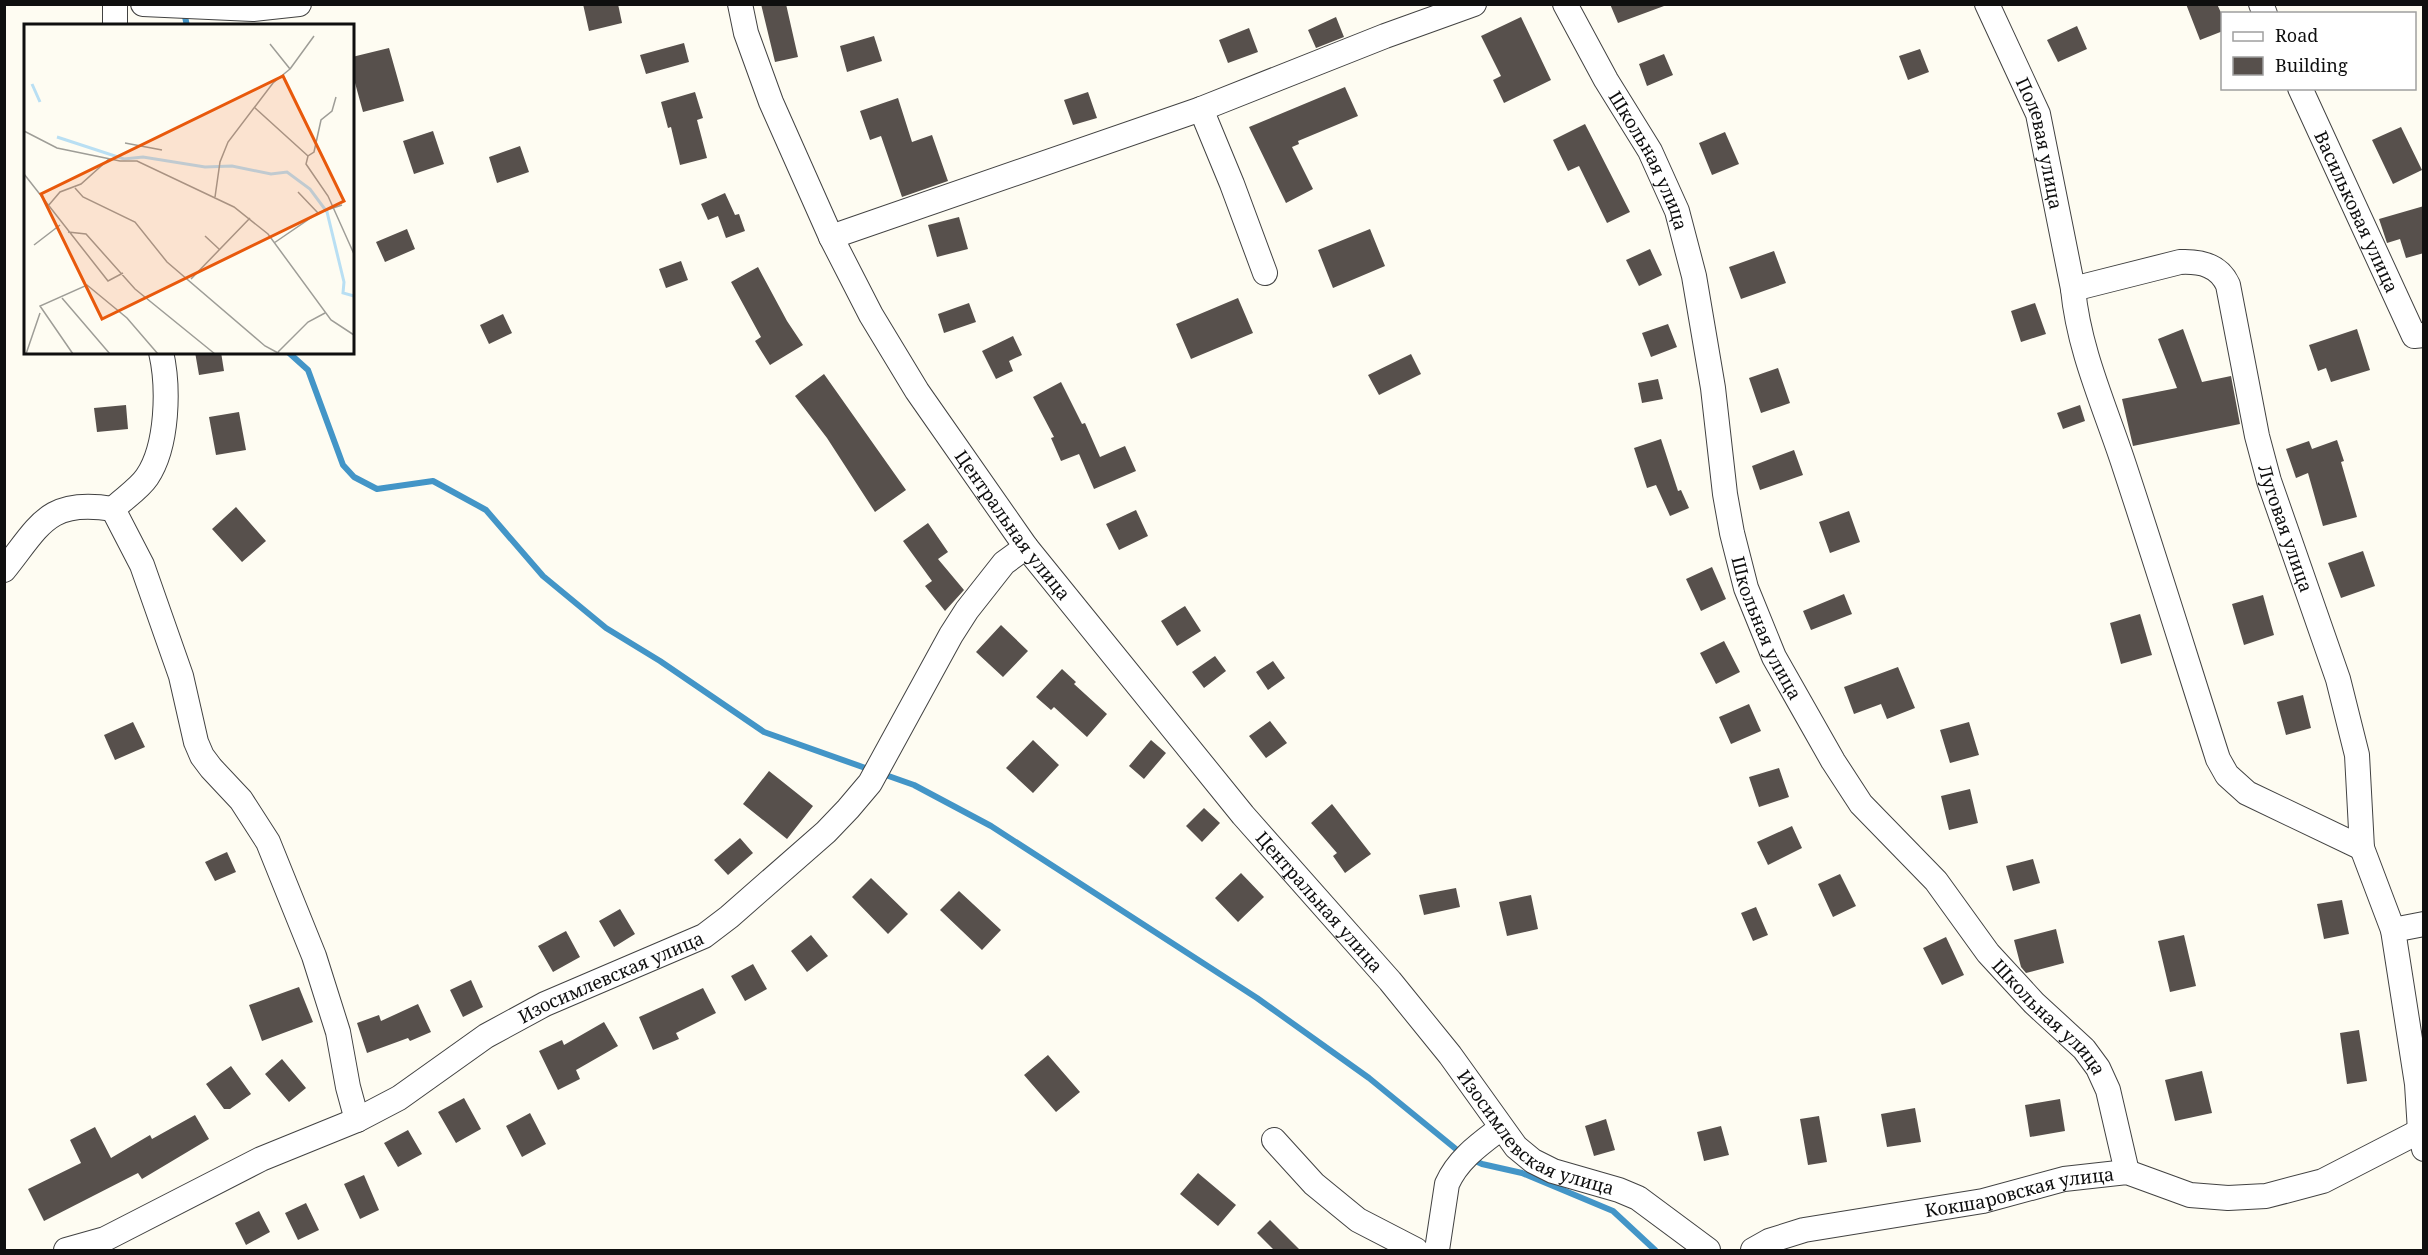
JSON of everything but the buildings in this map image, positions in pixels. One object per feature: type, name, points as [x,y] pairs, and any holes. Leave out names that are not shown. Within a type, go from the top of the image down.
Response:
[{"type":"street","points":[[115,4],[115,24]]},
{"type":"street","points":[[143,4],[255,17],[299,4]]},
{"type":"street","name":"Центральная улица","points":[[740,4],[746,33],[771,102],[831,237],[871,315],[917,391],[1026,547],[1236,806],[1390,981]]},
{"type":"street","points":[[831,237],[1201,109],[1385,36],[1474,4]]},
{"type":"street","name":"Школьная улица","points":[[1565,4],[1606,80],[1650,151],[1677,211],[1694,276],[1713,388],[1725,494],[1732,533],[1746,588],[1774,657],[1833,762],[1861,804],[1936,881],[1988,953],[2034,1003],[2084,1049],[2098,1068],[2108,1090],[2127,1173]]},
{"type":"street","name":"Полевая улица","points":[[1987,4],[2038,114],[2073,289],[2075,315],[2088,364],[2124,466],[2218,759],[2227,775],[2247,793],[2362,848]]},
{"type":"street","name":"Васильковая улица","points":[[2301,90],[2419,335]]},
{"type":"street","points":[[1201,109],[1265,273]]},
{"type":"street","name":"Луговая улица","points":[[2073,289],[2180,262],[2208,264],[2224,277],[2228,285],[2257,436],[2269,481],[2338,679],[2357,755],[2362,848],[2393,930],[2417,1084],[2422,1140]]},
{"type":"street","points":[[113,509],[147,477],[159,448],[167,409],[161,354]]},
{"type":"street","points":[[4,570],[46,517],[68,507],[90,505],[113,509]]},
{"type":"street","points":[[113,509],[142,566],[182,676],[196,742],[211,768],[242,800],[268,842],[314,956],[338,1032],[348,1087],[357,1120]]},
{"type":"street","name":"Изосимлевская улица","points":[[66,1251],[105,1239],[261,1159],[357,1120],[399,1098],[496,1030],[555,999],[704,936],[826,832],[870,783],[967,610],[1004,563],[1026,547]]},
{"type":"street","points":[[2393,930],[2424,924]]},
{"type":"street","name":"Изосимлевская улица","points":[[1390,981],[1450,1055],[1516,1148],[1533,1161],[1553,1171],[1619,1190],[1638,1198],[1708,1251]]},
{"type":"street","points":[[1437,1251],[1451,1175],[1472,1151],[1501,1128]]},
{"type":"street","points":[[1274,1140],[1314,1184],[1358,1220],[1416,1251]]},
{"type":"street","name":"Кокшаровская улица","points":[[1753,1251],[1769,1241],[1804,1230],[1983,1201],[2064,1179],[2127,1173],[2190,1195],[2228,1198],[2266,1196],[2323,1181],[2422,1140]]},
{"type":"waterway","points":[[184,12],[187,24]]},
{"type":"waterway","points":[[290,354],[308,370],[343,465],[354,477],[377,489],[433,481],[486,510],[543,576],[606,628],[660,661],[764,732],[871,770]]},
{"type":"waterway","points":[[880,773],[914,785],[991,826],[1257,998],[1369,1078],[1462,1154]]},
{"type":"waterway","points":[[1471,1159],[1482,1164],[1522,1173],[1613,1211],[1655,1250]]}]
